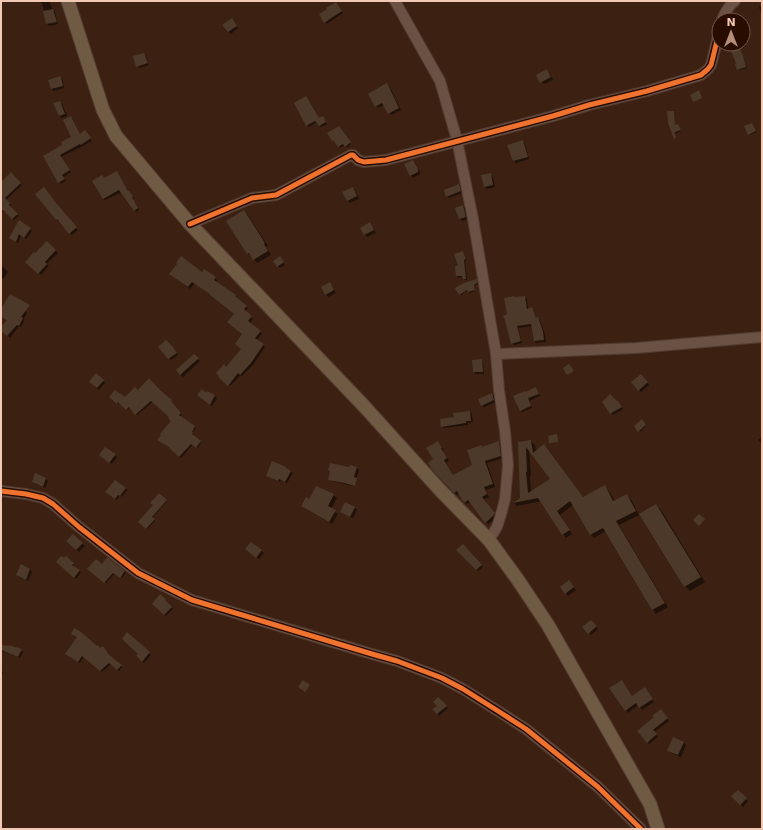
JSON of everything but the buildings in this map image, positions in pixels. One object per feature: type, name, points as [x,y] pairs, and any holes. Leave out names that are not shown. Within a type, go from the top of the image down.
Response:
[{"type":"main road","points":[[68,1],[103,110],[116,136],[190,224],[363,405],[440,490],[490,540],[548,625],[650,804],[658,829]]},
{"type":"street","points":[[395,1],[440,82],[457,140],[473,219],[496,354],[508,465],[505,499],[497,527],[490,540]]},
{"type":"street","points":[[725,12],[735,1]]},
{"type":"street","points":[[190,224],[252,198],[276,195],[353,155],[358,160],[364,162],[386,160],[457,140],[553,116],[588,105],[647,91],[701,75],[711,65],[714,52]]},
{"type":"street","points":[[496,354],[636,348],[762,337]]},
{"type":"street","points":[[1,491],[43,498],[53,504],[78,528],[138,573],[192,600],[397,661],[442,678],[463,689],[526,729],[598,787],[641,829]]},
{"type":"cycle path","points":[[190,224],[252,198],[276,195],[351,155],[364,162],[386,160],[553,116],[589,105],[647,91],[701,75],[711,65],[714,52]]},
{"type":"cycle path","points":[[1,491],[43,498],[53,504],[79,527],[138,573],[192,600],[397,661],[442,678],[463,689],[526,729],[598,787],[641,829]]}]
